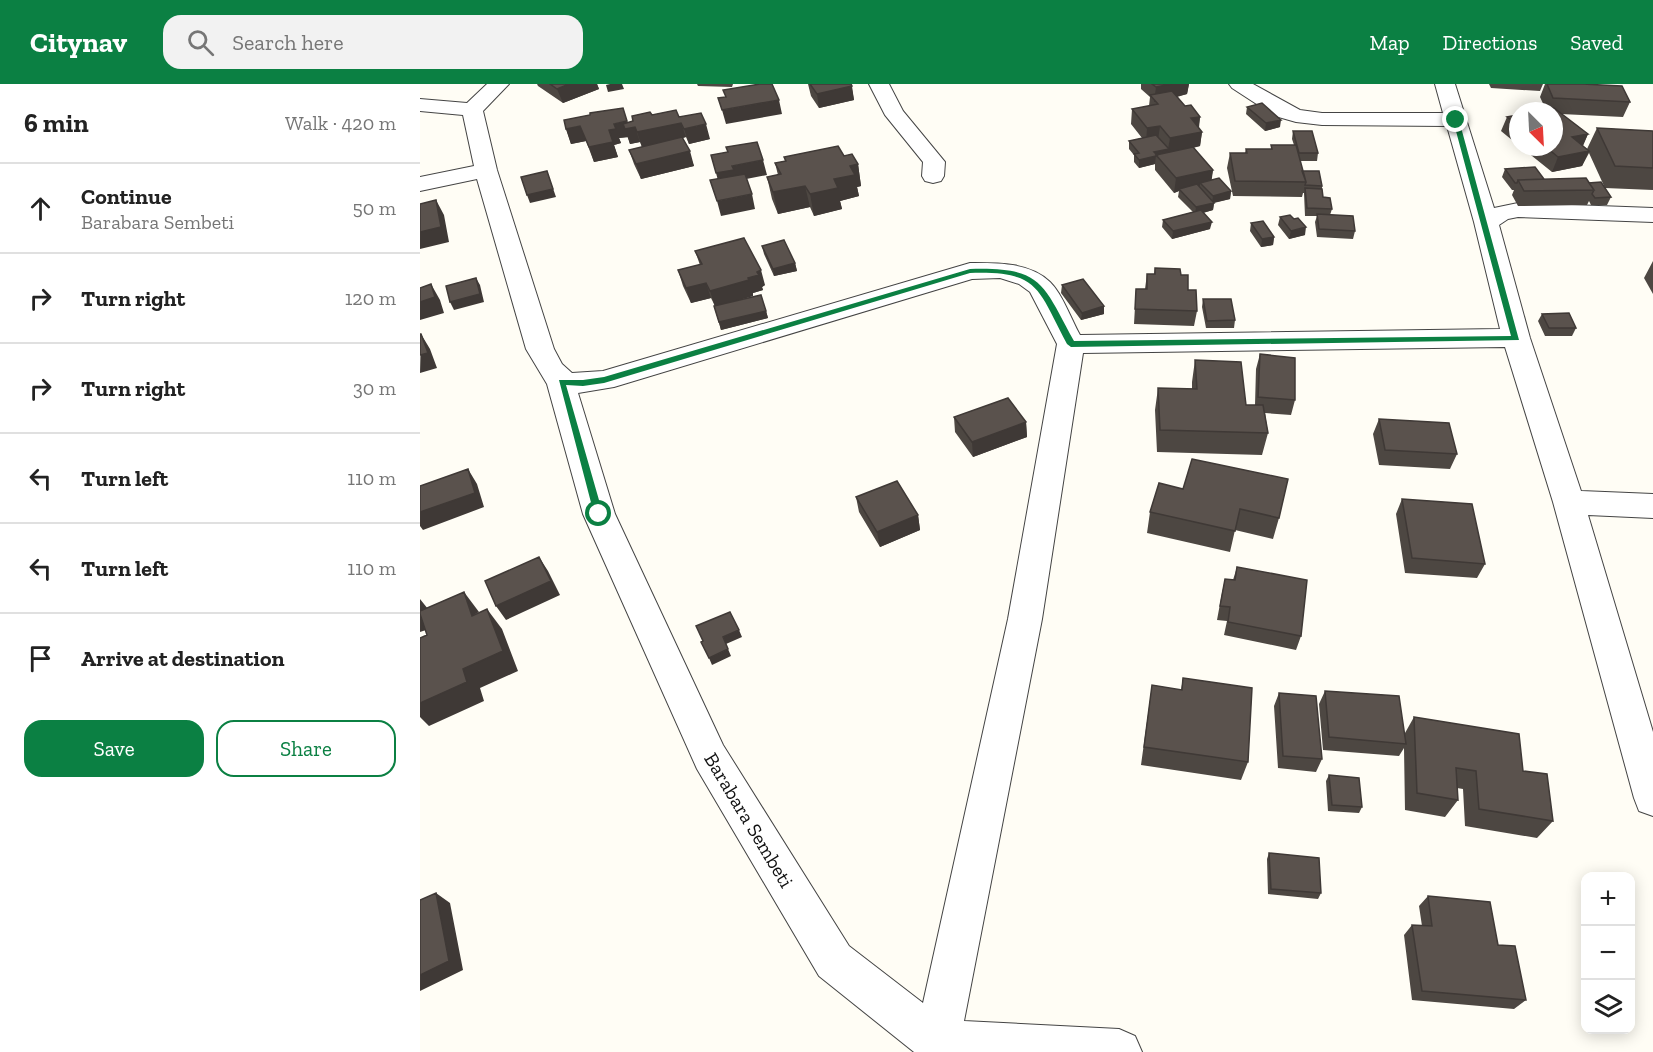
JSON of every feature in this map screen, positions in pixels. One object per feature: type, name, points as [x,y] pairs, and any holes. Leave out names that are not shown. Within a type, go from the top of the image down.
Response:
[{"type":"street","points":[[420,105],[472,110],[499,84]]},
{"type":"street","points":[[879,84],[882,95],[890,108],[934,162],[933,176]]},
{"type":"street","points":[[1239,84],[1283,111],[1296,116],[1322,119],[1456,120]]},
{"type":"street","points":[[1445,84],[1486,222],[1516,338],[1569,502],[1653,798]]},
{"type":"street","name":"Barabara Sembeti","points":[[472,110],[486,170],[540,349],[554,376],[561,382],[599,514],[710,757],[834,961],[937,1042]]},
{"type":"street","points":[[420,184],[486,170]]},
{"type":"street","points":[[1486,222],[1501,213],[1518,210],[1653,215]]},
{"type":"street","points":[[561,382],[583,383],[604,380],[970,271],[1002,270],[1028,278],[1041,288],[1071,344],[1025,619],[937,1042],[1119,1052]]},
{"type":"street","points":[[1071,344],[1516,338]]},
{"type":"street","points":[[1569,502],[1653,506]]},
{"type":"building","points":[[550,84],[569,84],[557,89]]},
{"type":"building","points":[[772,84],[779,100],[722,110],[718,98],[726,97],[723,90]]},
{"type":"building","points":[[810,84],[851,84],[852,86],[817,94]]},
{"type":"building","points":[[1152,84],[1171,84],[1156,87]]},
{"type":"building","points":[[1547,84],[1622,86],[1630,102],[1553,98]]},
{"type":"building","points":[[1172,91],[1185,106],[1191,105],[1200,117],[1191,118],[1202,132],[1170,138],[1160,126],[1147,128],[1132,109],[1158,104],[1150,95]]},
{"type":"building","points":[[1262,103],[1281,120],[1266,123],[1247,107]]},
{"type":"building","points":[[623,108],[627,121],[614,124],[616,129],[609,130],[613,142],[589,147],[580,126],[566,129],[564,120]]},
{"type":"building","points":[[676,110],[679,117],[701,113],[706,124],[684,129],[681,123],[637,132],[635,127],[625,129],[623,124],[633,121],[632,116]]},
{"type":"building","points":[[1563,115],[1588,134],[1572,137],[1589,151],[1558,157],[1563,156]]},
{"type":"building","points":[[1597,128],[1653,131],[1653,168],[1615,166]]},
{"type":"building","points":[[1293,131],[1312,131],[1318,153],[1299,153]]},
{"type":"building","points":[[1156,135],[1169,149],[1154,152],[1158,156],[1139,160],[1134,154],[1139,153],[1129,141]]},
{"type":"building","points":[[682,137],[690,151],[636,164],[629,150]]},
{"type":"building","points":[[757,142],[763,160],[732,166],[734,170],[716,173],[711,155],[728,152],[726,147]]},
{"type":"building","points":[[1271,145],[1296,145],[1306,182],[1235,181],[1230,153],[1247,153],[1246,149],[1272,149]]},
{"type":"building","points":[[838,146],[844,156],[852,154],[858,164],[850,166],[855,175],[834,179],[838,188],[810,194],[805,186],[773,192],[767,177],[781,174],[775,163],[786,161],[784,157]]},
{"type":"building","points":[[1193,147],[1213,170],[1176,178],[1156,155]]},
{"type":"building","points":[[1535,167],[1544,179],[1518,180],[1515,183],[1505,169]]},
{"type":"building","points":[[547,171],[553,189],[527,195],[521,177]]},
{"type":"building","points":[[1302,171],[1319,171],[1322,186],[1305,185]]},
{"type":"building","points":[[745,174],[752,194],[717,201],[710,180]]},
{"type":"building","points":[[1219,178],[1231,191],[1213,196],[1200,183]]},
{"type":"building","points":[[1586,178],[1594,190],[1524,191],[1518,180]]},
{"type":"building","points":[[1601,182],[1611,197],[1595,198],[1592,194],[1594,190],[1589,183]]},
{"type":"building","points":[[1197,184],[1214,203],[1196,207],[1179,189]]},
{"type":"building","points":[[1305,188],[1322,189],[1323,197],[1330,198],[1332,209],[1307,208]]},
{"type":"building","points":[[436,200],[441,227],[420,232],[420,204]]},
{"type":"building","points":[[1201,210],[1212,222],[1173,231],[1163,220]]},
{"type":"building","points":[[1317,214],[1353,216],[1355,231],[1319,229]]},
{"type":"building","points":[[1290,215],[1294,219],[1298,218],[1306,227],[1291,231],[1280,217]]},
{"type":"building","points":[[1263,221],[1274,237],[1262,239],[1251,223]]},
{"type":"building","points":[[744,238],[761,270],[757,272],[759,275],[710,291],[706,283],[686,288],[678,270],[702,264],[695,251]]},
{"type":"building","points":[[784,240],[795,263],[773,269],[762,246]]},
{"type":"building","points":[[1155,268],[1180,269],[1181,275],[1188,275],[1188,290],[1196,290],[1197,311],[1135,309],[1136,289],[1147,289],[1147,274],[1155,274]]},
{"type":"building","points":[[476,278],[480,294],[450,302],[446,286]]},
{"type":"building","points":[[1083,279],[1104,306],[1082,313],[1062,285]]},
{"type":"building","points":[[431,284],[435,297],[420,302],[420,288]]},
{"type":"building","points":[[761,295],[766,311],[719,322],[714,306]]},
{"type":"building","points":[[1203,299],[1231,299],[1235,320],[1207,321]]},
{"type":"building","points":[[1569,313],[1576,328],[1549,328],[1542,314]]},
{"type":"building","points":[[420,334],[428,353],[420,355]]},
{"type":"building","points":[[1260,354],[1295,358],[1295,400],[1258,397]]},
{"type":"building","points":[[1195,360],[1241,362],[1246,405],[1263,405],[1268,433],[1160,430],[1158,388],[1197,389]]},
{"type":"building","points":[[1008,398],[1026,422],[972,442],[954,417]]},
{"type":"building","points":[[1379,419],[1449,423],[1457,454],[1385,450]]},
{"type":"building","points":[[1192,459],[1288,479],[1279,518],[1240,509],[1235,531],[1150,512],[1159,483],[1183,489]]},
{"type":"building","points":[[468,469],[475,493],[420,512],[420,486]]},
{"type":"building","points":[[897,481],[918,515],[877,532],[856,497]]},
{"type":"building","points":[[1402,499],[1472,504],[1485,564],[1412,558]]},
{"type":"building","points":[[539,557],[551,581],[496,606],[485,581]]},
{"type":"building","points":[[1237,567],[1307,580],[1301,636],[1228,622],[1230,607],[1220,606],[1225,579],[1235,580]]},
{"type":"building","points":[[464,592],[472,616],[487,609],[503,651],[463,669],[467,682],[420,703],[420,638],[427,635],[420,611]]},
{"type":"building","points":[[730,612],[739,630],[723,637],[728,649],[709,658],[696,626]]},
{"type":"building","points":[[1183,678],[1252,688],[1248,762],[1144,747],[1152,685],[1182,690]]},
{"type":"building","points":[[1325,691],[1399,696],[1406,744],[1329,737]]},
{"type":"building","points":[[1279,693],[1316,696],[1322,759],[1283,756]]},
{"type":"building","points":[[1414,717],[1519,734],[1523,771],[1547,774],[1553,821],[1479,809],[1476,771],[1456,768],[1458,800],[1417,793]]},
{"type":"building","points":[[1329,775],[1359,778],[1362,807],[1332,805]]},
{"type":"building","points":[[1269,853],[1319,858],[1321,893],[1271,889]]},
{"type":"building","points":[[436,893],[449,961],[420,975],[420,900]]},
{"type":"building","points":[[1428,896],[1490,902],[1498,945],[1515,946],[1526,1000],[1422,991],[1412,925],[1432,926]]},
{"type":"route","points":[[599,514],[561,382],[583,383],[604,380],[970,271],[1002,270],[1018,273],[1028,278],[1041,288],[1071,344],[1516,338],[1486,222],[1456,120]]}]
